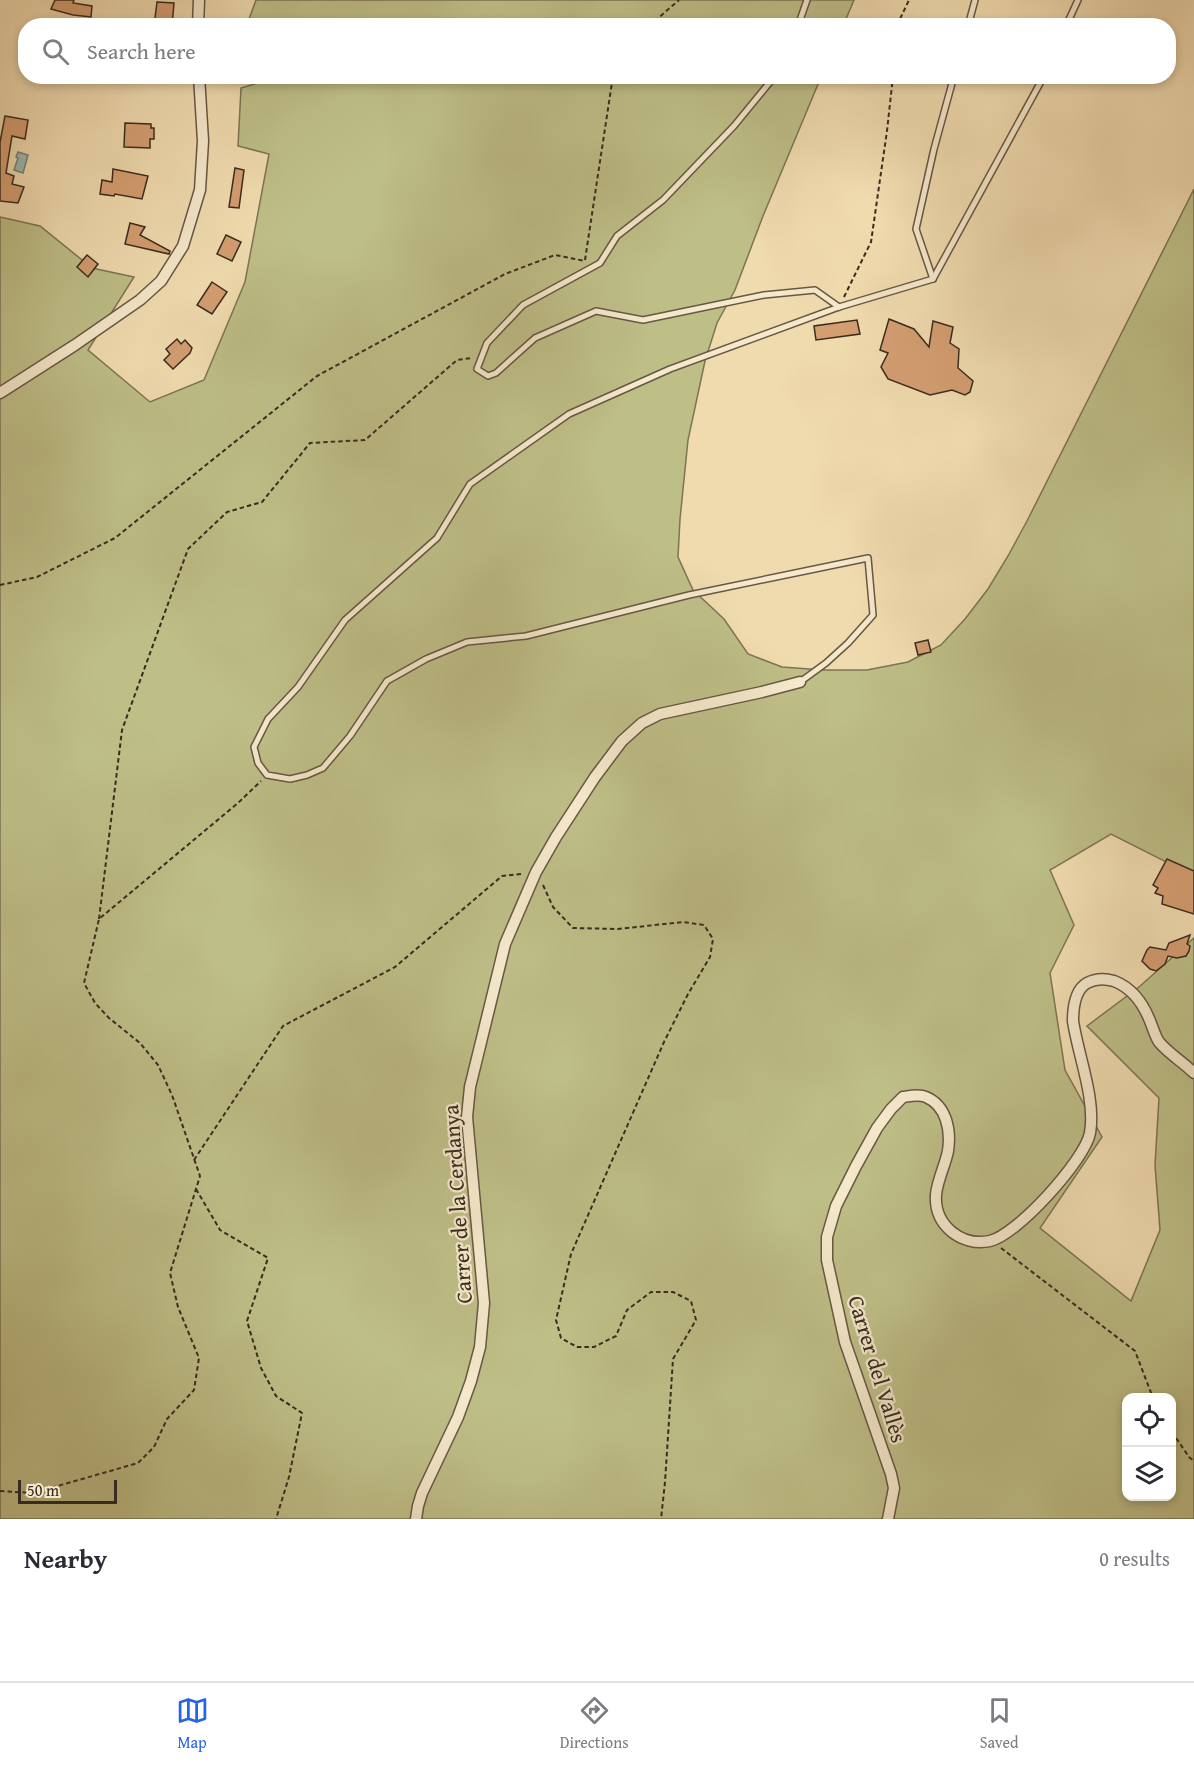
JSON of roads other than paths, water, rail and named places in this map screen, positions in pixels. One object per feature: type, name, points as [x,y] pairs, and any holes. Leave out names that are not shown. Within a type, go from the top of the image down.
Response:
[{"type":"street","points":[[198,18],[199,0]]},
{"type":"street","points":[[0,393],[140,300],[161,281],[183,246],[200,190],[203,141],[199,84]]},
{"type":"street","name":"Carrer de la Cerdanya","points":[[416,1519],[422,1493],[458,1417],[480,1347],[484,1303],[467,1117],[470,1087],[505,944],[536,872],[595,777],[622,741],[642,723],[660,714],[762,692],[800,681]]},
{"type":"street","name":"Carrer del Vallès","points":[[888,1519],[894,1488],[891,1474],[845,1342],[827,1260],[826,1237],[836,1206],[877,1128],[903,1097],[925,1096],[942,1109],[948,1126],[948,1150],[936,1194],[936,1205],[940,1217],[961,1239],[975,1242],[991,1241],[1010,1230],[1051,1192],[1082,1154],[1090,1136],[1089,1100],[1076,1041],[1073,1008],[1084,984],[1097,979],[1107,979],[1131,990],[1148,1015],[1157,1040],[1194,1073]]},
{"type":"lane","points":[[801,18],[807,0]]},
{"type":"lane","points":[[970,18],[975,0]]},
{"type":"lane","points":[[1070,18],[1078,0]]},
{"type":"lane","points":[[768,84],[734,126],[663,200],[617,236],[600,263],[523,305],[487,343],[477,369],[488,376],[496,373],[535,338],[596,311],[643,320],[764,295],[815,290],[839,307]]},
{"type":"lane","points":[[933,279],[916,229],[952,84]]},
{"type":"lane","points":[[800,681],[826,663],[873,615],[868,558],[689,595],[526,636],[467,642],[426,659],[387,681],[350,736],[323,768],[307,775],[290,779],[267,776],[258,763],[254,747],[268,719],[298,687],[345,620],[437,538],[470,484],[569,414],[670,369],[839,307],[933,279],[1040,84]]},
{"type":"water","points":[[18,152],[28,155],[23,173],[14,170]]}]
